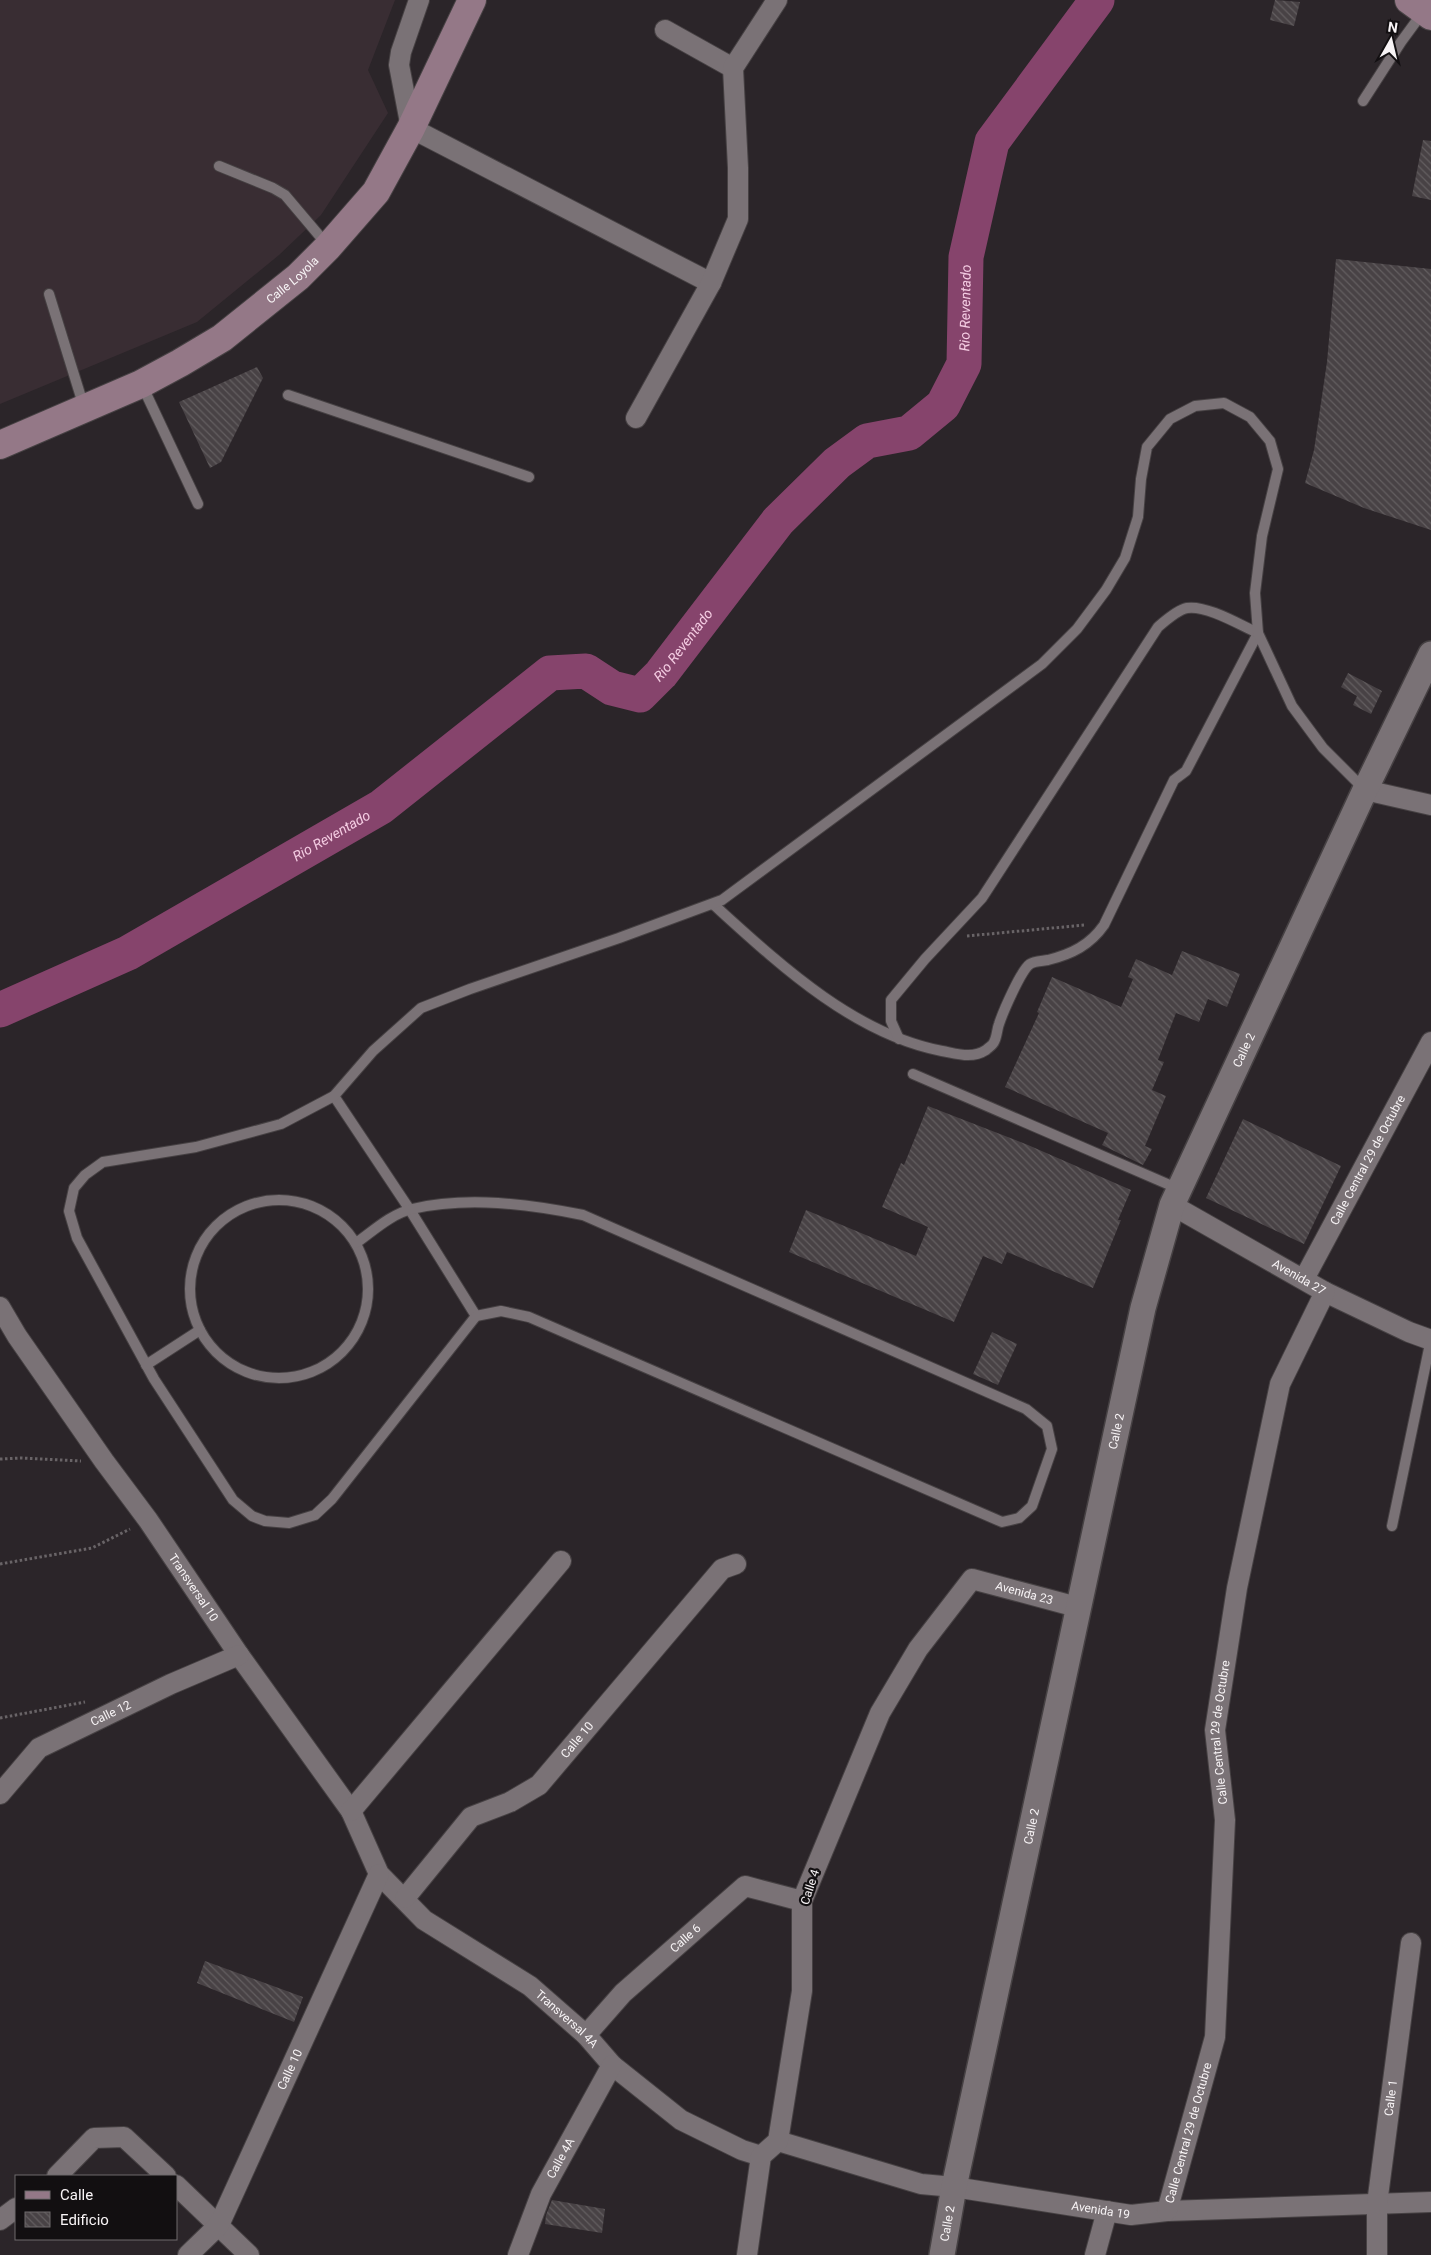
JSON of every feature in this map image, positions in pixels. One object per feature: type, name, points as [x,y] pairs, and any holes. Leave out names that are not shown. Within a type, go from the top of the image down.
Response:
[{"type":"main road","name":"Calle Loyola","points":[[0,444],[141,384],[222,338],[298,277],[328,247],[376,192],[411,128],[472,0]]},
{"type":"street","points":[[419,0],[401,52],[399,65],[411,128],[711,284]]},
{"type":"street","points":[[636,418],[711,284],[738,219],[738,168],[733,68],[777,0]]},
{"type":"street","points":[[665,30],[733,68]]},
{"type":"street","name":"Calle 2","points":[[942,2255],[954,2187],[1077,1606],[1143,1308],[1175,1197],[1365,790],[1431,654]]},
{"type":"street","points":[[1365,790],[1431,805]]},
{"type":"street","name":"Calle Central 29 de Octubre","points":[[1304,1279],[1431,1042]]},
{"type":"street","name":"Avenida 27","points":[[1175,1197],[1324,1292],[1409,1332],[1431,1340]]},
{"type":"street","name":"Calle Central 29 de Octubre","points":[[1167,2211],[1215,2037],[1225,1820],[1215,1730],[1237,1588],[1280,1384],[1324,1292]]},
{"type":"street","name":"Transversal 10","points":[[0,1307],[17,1336],[104,1462],[148,1520],[239,1655],[351,1811],[379,1874]]},
{"type":"street","points":[[351,1811],[561,1561]]},
{"type":"street","name":"Calle 10","points":[[404,1898],[471,1817],[510,1802],[539,1785],[722,1569],[736,1564]]},
{"type":"street","name":"Avenida 23","points":[[972,1579],[1077,1606]]},
{"type":"street","name":"Calle 4","points":[[778,2141],[802,1991],[802,1901],[880,1713],[918,1649],[972,1579]]},
{"type":"street","name":"Calle 12","points":[[0,1794],[39,1748],[171,1684],[239,1655]]},
{"type":"street","name":"Calle 10","points":[[188,2255],[219,2225],[379,1874]]},
{"type":"street","name":"Transversal 4A","points":[[379,1874],[424,1920],[530,1986],[586,2035],[612,2065],[681,2120],[742,2150],[761,2156]]},
{"type":"street","name":"Calle 6","points":[[586,2035],[624,1993],[745,1886],[802,1901]]},
{"type":"street","name":"Calle 1","points":[[1377,2255],[1377,2204],[1411,1943]]},
{"type":"street","name":"Calle 4A","points":[[518,2255],[541,2194],[612,2065]]},
{"type":"street","points":[[58,2175],[94,2138],[124,2137],[165,2175]]},
{"type":"street","points":[[748,2254],[761,2156],[778,2141]]},
{"type":"street","name":"Avenida 19","points":[[778,2141],[921,2184],[954,2187],[1131,2215],[1167,2211],[1431,2202]]},
{"type":"street","points":[[178,2187],[249,2255]]},
{"type":"street","points":[[0,2220],[15,2209]]},
{"type":"street","points":[[1095,2255],[1107,2211]]},
{"type":"lane","points":[[1363,101],[1421,9]]},
{"type":"lane","points":[[218,166],[273,188],[285,195],[328,247]]},
{"type":"lane","points":[[49,294],[84,408]]},
{"type":"lane","points":[[141,384],[198,504]]},
{"type":"lane","points":[[288,396],[529,477]]},
{"type":"lane","points":[[356,1243],[386,1221],[410,1210],[478,1203],[552,1209],[583,1215],[1026,1409],[1047,1426],[1052,1449],[1032,1506],[1019,1518],[1002,1522],[529,1317],[501,1311],[476,1316],[332,1499],[315,1515],[288,1523],[265,1521],[252,1516],[233,1500],[146,1364],[77,1238],[69,1211],[74,1188],[85,1175],[103,1162],[196,1147],[281,1124],[334,1096],[373,1052],[421,1008],[722,900],[1037,668],[1077,629],[1106,590],[1125,558],[1138,517],[1141,479],[1147,447],[1170,419],[1195,406],[1224,403],[1250,417],[1270,441],[1278,468],[1262,536],[1255,593],[1258,633],[1292,706],[1323,748],[1365,790]]},
{"type":"lane","points":[[900,1040],[891,1021],[892,1000],[982,898],[1158,628],[1168,618],[1187,608],[1216,614],[1258,633]]},
{"type":"lane","points":[[713,904],[774,958],[827,1000],[900,1040],[930,1049],[969,1056],[987,1049],[994,1042],[998,1025],[1010,998],[1020,977],[1030,964],[1071,953],[1095,938],[1104,925],[1174,780],[1186,772],[1258,633]]},
{"type":"lane","points":[[913,1074],[1175,1197]]},
{"type":"lane","points":[[334,1096],[410,1210],[476,1316]]},
{"type":"lane","points":[[288,1200],[315,1207],[338,1222],[356,1243],[366,1269],[368,1298],[361,1325],[345,1349],[323,1366],[296,1376],[268,1377],[240,1369],[217,1353],[200,1330],[190,1304],[190,1277],[197,1251],[213,1228],[235,1211],[260,1201],[288,1200]]},
{"type":"lane","points":[[146,1364],[200,1330]]},
{"type":"lane","points":[[1392,1526],[1431,1340]]},
{"type":"path","points":[[944,939],[1022,929],[1104,925]]},
{"type":"path","points":[[0,1459],[21,1458],[104,1462]]},
{"type":"path","points":[[0,1564],[92,1548],[148,1520]]},
{"type":"shaded area","points":[[0,0],[395,0],[368,70],[388,113],[321,215],[279,255],[197,322],[0,404]]},
{"type":"building","points":[[1275,0],[1300,2],[1294,26],[1270,20]]},
{"type":"building","points":[[1423,140],[1431,141],[1431,200],[1412,196]]},
{"type":"building","points":[[1336,259],[1431,269],[1431,530],[1364,508],[1305,483],[1314,450],[1327,362]]},
{"type":"building","points":[[257,367],[263,378],[221,462],[210,468],[179,402]]},
{"type":"building","points":[[1348,673],[1382,691],[1371,714],[1353,705],[1357,696],[1341,687]]},
{"type":"building","points":[[1182,951],[1240,974],[1227,1007],[1208,999],[1199,1022],[1176,1013],[1158,1060],[1164,1062],[1152,1090],[1166,1096],[1145,1146],[1152,1149],[1143,1165],[1102,1145],[1108,1133],[1005,1087],[1039,1013],[1037,1012],[1052,977],[1121,1007],[1133,979],[1128,977],[1136,959],[1172,975]]},
{"type":"building","points":[[928,1106],[1028,1145],[1131,1190],[1118,1220],[1121,1220],[1093,1288],[1007,1252],[1002,1264],[983,1256],[954,1322],[789,1252],[806,1210],[916,1256],[928,1227],[882,1207],[901,1163],[904,1165]]},
{"type":"building","points":[[1243,1119],[1341,1166],[1304,1244],[1206,1198]]},
{"type":"building","points":[[992,1332],[1017,1344],[998,1385],[973,1374]]},
{"type":"building","points":[[205,1961],[303,1997],[294,2022],[197,1983]]},
{"type":"building","points":[[552,2200],[605,2209],[602,2233],[545,2224],[546,2215]]},
{"type":"waterway","name":"Rio Reventado","points":[[0,1010],[128,953],[381,807],[550,673],[586,671],[612,688],[640,695],[661,674],[778,521],[837,463],[867,441],[909,433],[943,405],[964,364],[966,257],[992,142],[1097,0]]}]
